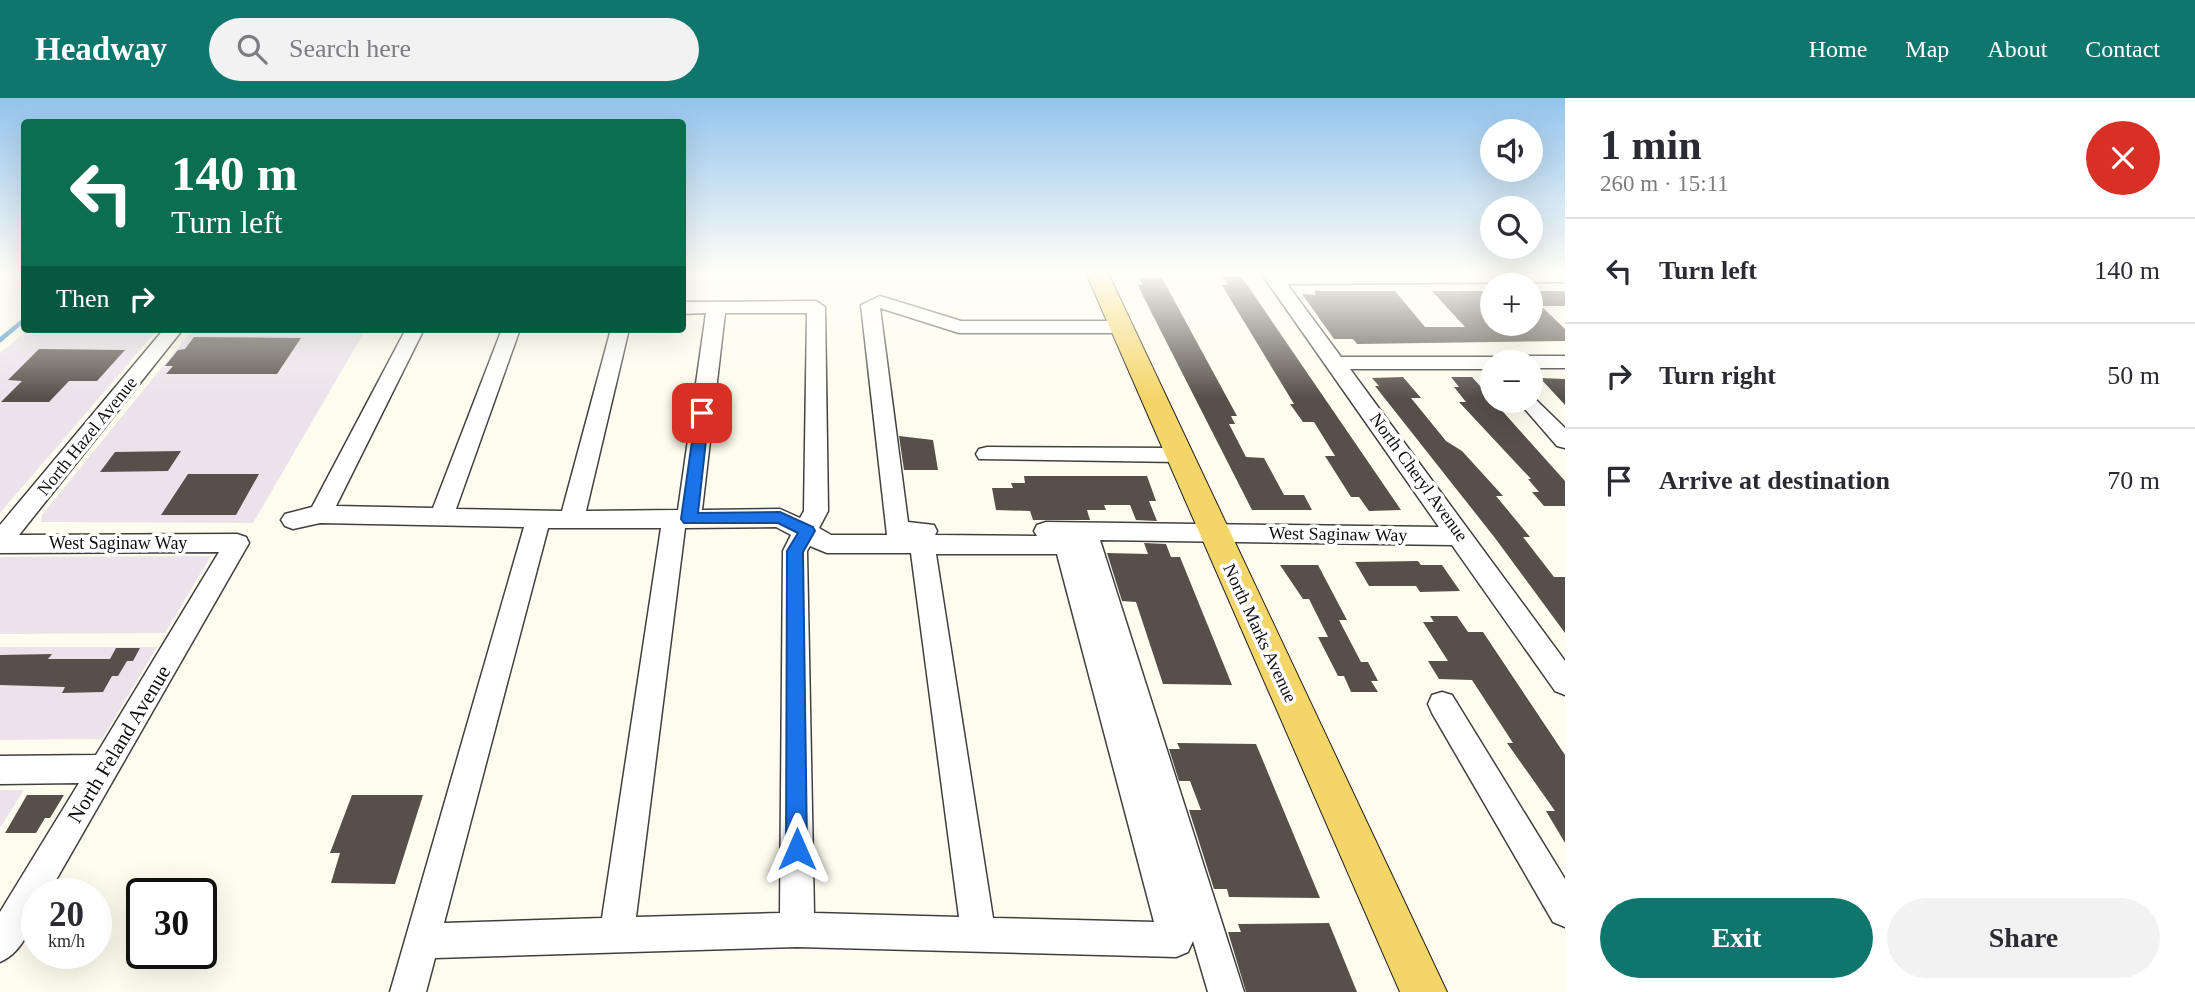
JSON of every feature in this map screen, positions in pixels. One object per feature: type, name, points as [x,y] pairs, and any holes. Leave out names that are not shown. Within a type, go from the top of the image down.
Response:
[{"type":"main road","name":"North Marks Avenue","points":[[1115,315],[1424,992]]},
{"type":"street","points":[[617,934],[715,315]]},
{"type":"street","points":[[797,930],[795,551],[816,512],[816,315]]},
{"type":"street","name":"West Saginaw Way","points":[[871,315],[897,531],[1461,536]]},
{"type":"street","name":"West Saginaw Way","points":[[922,315],[959,327],[1120,327]]},
{"type":"street","name":"North Cheryl Avenue","points":[[1301,315],[1565,683]]},
{"type":"street","name":"North Hazel Avenue","points":[[0,543],[171,333]]},
{"type":"street","points":[[320,514],[413,333]]},
{"type":"street","points":[[441,518],[510,333]]},
{"type":"street","points":[[572,520],[619,333]]},
{"type":"street","points":[[1543,362],[1565,362]]},
{"type":"street","points":[[1338,363],[1480,363]]},
{"type":"street","points":[[1539,413],[1565,441]]},
{"type":"street","points":[[987,454],[1178,455]]},
{"type":"street","points":[[293,520],[320,514],[572,520],[780,517],[827,544],[1066,545],[1176,940],[797,930],[421,941]]},
{"type":"street","points":[[408,992],[539,518]]},
{"type":"street","points":[[1085,532],[1226,992]]},
{"type":"street","name":"West Saginaw Way","points":[[0,543],[237,543]]},
{"type":"street","name":"North Feland Avenue","points":[[0,945],[237,543]]},
{"type":"street","points":[[922,544],[978,934]]},
{"type":"street","points":[[1442,704],[1565,910]]},
{"type":"street","points":[[0,770],[104,769]]},
{"type":"shaded area","points":[[24,333],[155,333],[0,513],[0,353]]},
{"type":"shaded area","points":[[190,333],[364,333],[253,523],[41,522],[42,515]]},
{"type":"shaded area","points":[[211,556],[165,633],[0,634],[0,557]]},
{"type":"shaded area","points":[[0,647],[157,647],[102,739],[0,740]]},
{"type":"shaded area","points":[[0,790],[24,790],[0,828]]},
{"type":"building","points":[[1153,315],[1182,315],[1237,416],[1231,416],[1235,424],[1229,424],[1246,457],[1264,458],[1284,495],[1304,495],[1312,510],[1252,510]]},
{"type":"building","points":[[1240,315],[1267,315],[1401,510],[1369,511],[1359,497],[1351,497],[1325,456],[1335,456],[1314,422],[1303,422],[1290,404],[1294,404]]},
{"type":"building","points":[[1317,315],[1415,315],[1425,327],[1465,327],[1454,315],[1480,315],[1480,336],[1543,336],[1543,315],[1550,315],[1565,329],[1565,341],[1357,344],[1353,339],[1334,339]]},
{"type":"building","points":[[194,337],[301,338],[277,374],[166,374],[173,366],[165,366],[178,350],[185,349]]},
{"type":"building","points":[[39,349],[125,350],[97,381],[69,381],[49,402],[1,402],[22,381],[8,380]]},
{"type":"building","points":[[1403,377],[1421,398],[1411,398],[1446,441],[1462,451],[1503,496],[1496,496],[1530,537],[1523,537],[1554,577],[1565,577],[1565,633],[1495,538],[1375,386],[1379,386],[1372,378]]},
{"type":"building","points":[[1451,377],[1472,377],[1480,386],[1480,413],[1504,413],[1565,481],[1565,506],[1544,506],[1532,492],[1539,492],[1528,479],[1531,479],[1459,402],[1466,402],[1454,387],[1459,387]]},
{"type":"building","points":[[1543,378],[1565,379],[1565,405],[1543,381]]},
{"type":"building","points":[[899,436],[933,440],[938,470],[904,470]]},
{"type":"building","points":[[181,451],[168,471],[100,472],[115,452]]},
{"type":"building","points":[[188,474],[259,474],[236,515],[161,515]]},
{"type":"building","points":[[1024,476],[1147,476],[1156,501],[1149,501],[1157,521],[1136,520],[1130,505],[1104,505],[1106,510],[1087,510],[1090,520],[1033,520],[1030,511],[996,510],[992,488],[1013,488],[1011,483],[1025,483]]},
{"type":"building","points":[[1144,543],[1166,544],[1171,557],[1180,557],[1232,685],[1163,684],[1136,602],[1122,601],[1107,553],[1148,554]]},
{"type":"building","points":[[1418,561],[1421,565],[1442,565],[1460,591],[1420,592],[1416,586],[1369,586],[1355,562]]},
{"type":"building","points":[[1280,565],[1318,565],[1347,620],[1339,620],[1361,662],[1368,662],[1378,681],[1371,681],[1378,692],[1351,692],[1344,676],[1338,676],[1318,637],[1328,637],[1309,599],[1303,599]]},
{"type":"building","points":[[1430,616],[1457,616],[1468,632],[1483,632],[1565,755],[1565,843],[1546,811],[1555,811],[1507,743],[1513,743],[1472,680],[1439,679],[1428,661],[1448,661],[1423,622],[1434,622]]},
{"type":"building","points":[[116,648],[140,648],[133,661],[127,661],[118,676],[112,676],[103,692],[62,693],[65,687],[0,685],[0,655],[52,654],[48,659],[110,659]]},
{"type":"building","points":[[1177,743],[1256,744],[1320,898],[1229,897],[1227,889],[1214,889],[1189,810],[1201,810],[1190,781],[1179,781],[1169,749],[1180,749]]},
{"type":"building","points":[[27,795],[64,795],[50,818],[45,818],[36,833],[5,833]]},
{"type":"building","points":[[352,795],[423,795],[395,884],[331,883],[340,853],[330,853]]},
{"type":"building","points":[[1329,923],[1357,992],[1246,992],[1228,932],[1241,932],[1238,924]]},
{"type":"waterway","points":[[0,340],[21,322]]},
{"type":"route","points":[[702,413],[689,519],[780,517],[807,531],[795,551],[797,849]]}]
